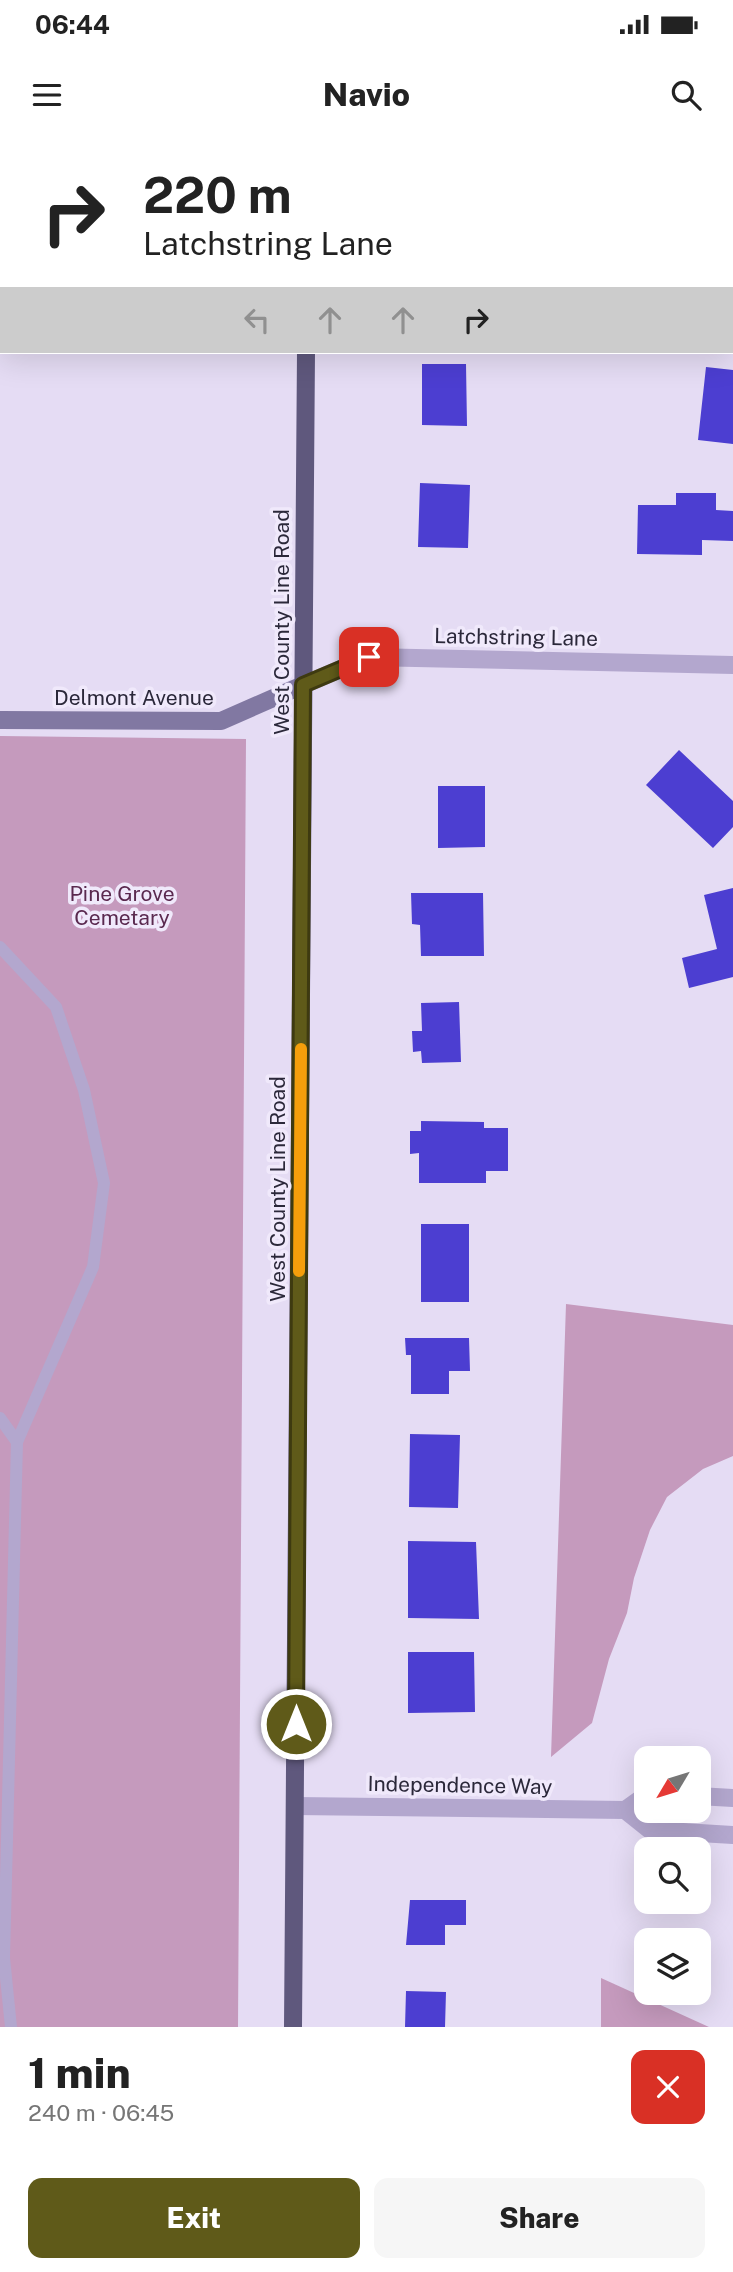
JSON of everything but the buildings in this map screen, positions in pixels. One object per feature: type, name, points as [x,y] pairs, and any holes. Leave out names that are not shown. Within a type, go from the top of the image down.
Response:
[{"type":"main road","name":"West County Line Road","points":[[293,2027],[306,354]]},
{"type":"street","name":"Latchstring Lane","points":[[303,685],[369,657],[733,665]]},
{"type":"street","name":"Delmont Avenue","points":[[0,720],[220,721],[303,685]]},
{"type":"street","points":[[711,1797],[733,1798]]},
{"type":"street","points":[[634,1804],[625,1810],[650,1830],[733,1835]]},
{"type":"street","name":"Independence Way","points":[[295,1806],[625,1810]]},
{"type":"lane","points":[[0,947],[56,1007],[84,1090],[104,1183],[93,1267],[17,1442],[4,1804],[4,1983],[11,2027]]},
{"type":"lane","points":[[0,1418],[17,1442]]},
{"type":"green space","name":"Pine Grove Cemetary","points":[[0,736],[246,739],[238,2027],[0,2027]]},
{"type":"green space","points":[[566,1304],[733,1325],[733,1456],[703,1469],[667,1497],[650,1530],[634,1578],[627,1613],[609,1659],[592,1723],[551,1757]]},
{"type":"green space","points":[[601,1978],[634,1993],[634,2005],[661,2005],[709,2027],[601,2027]]},
{"type":"slow traffic","points":[[299,1271],[301,1049]]},
{"type":"route","points":[[296,1724],[303,685],[369,657]]}]
